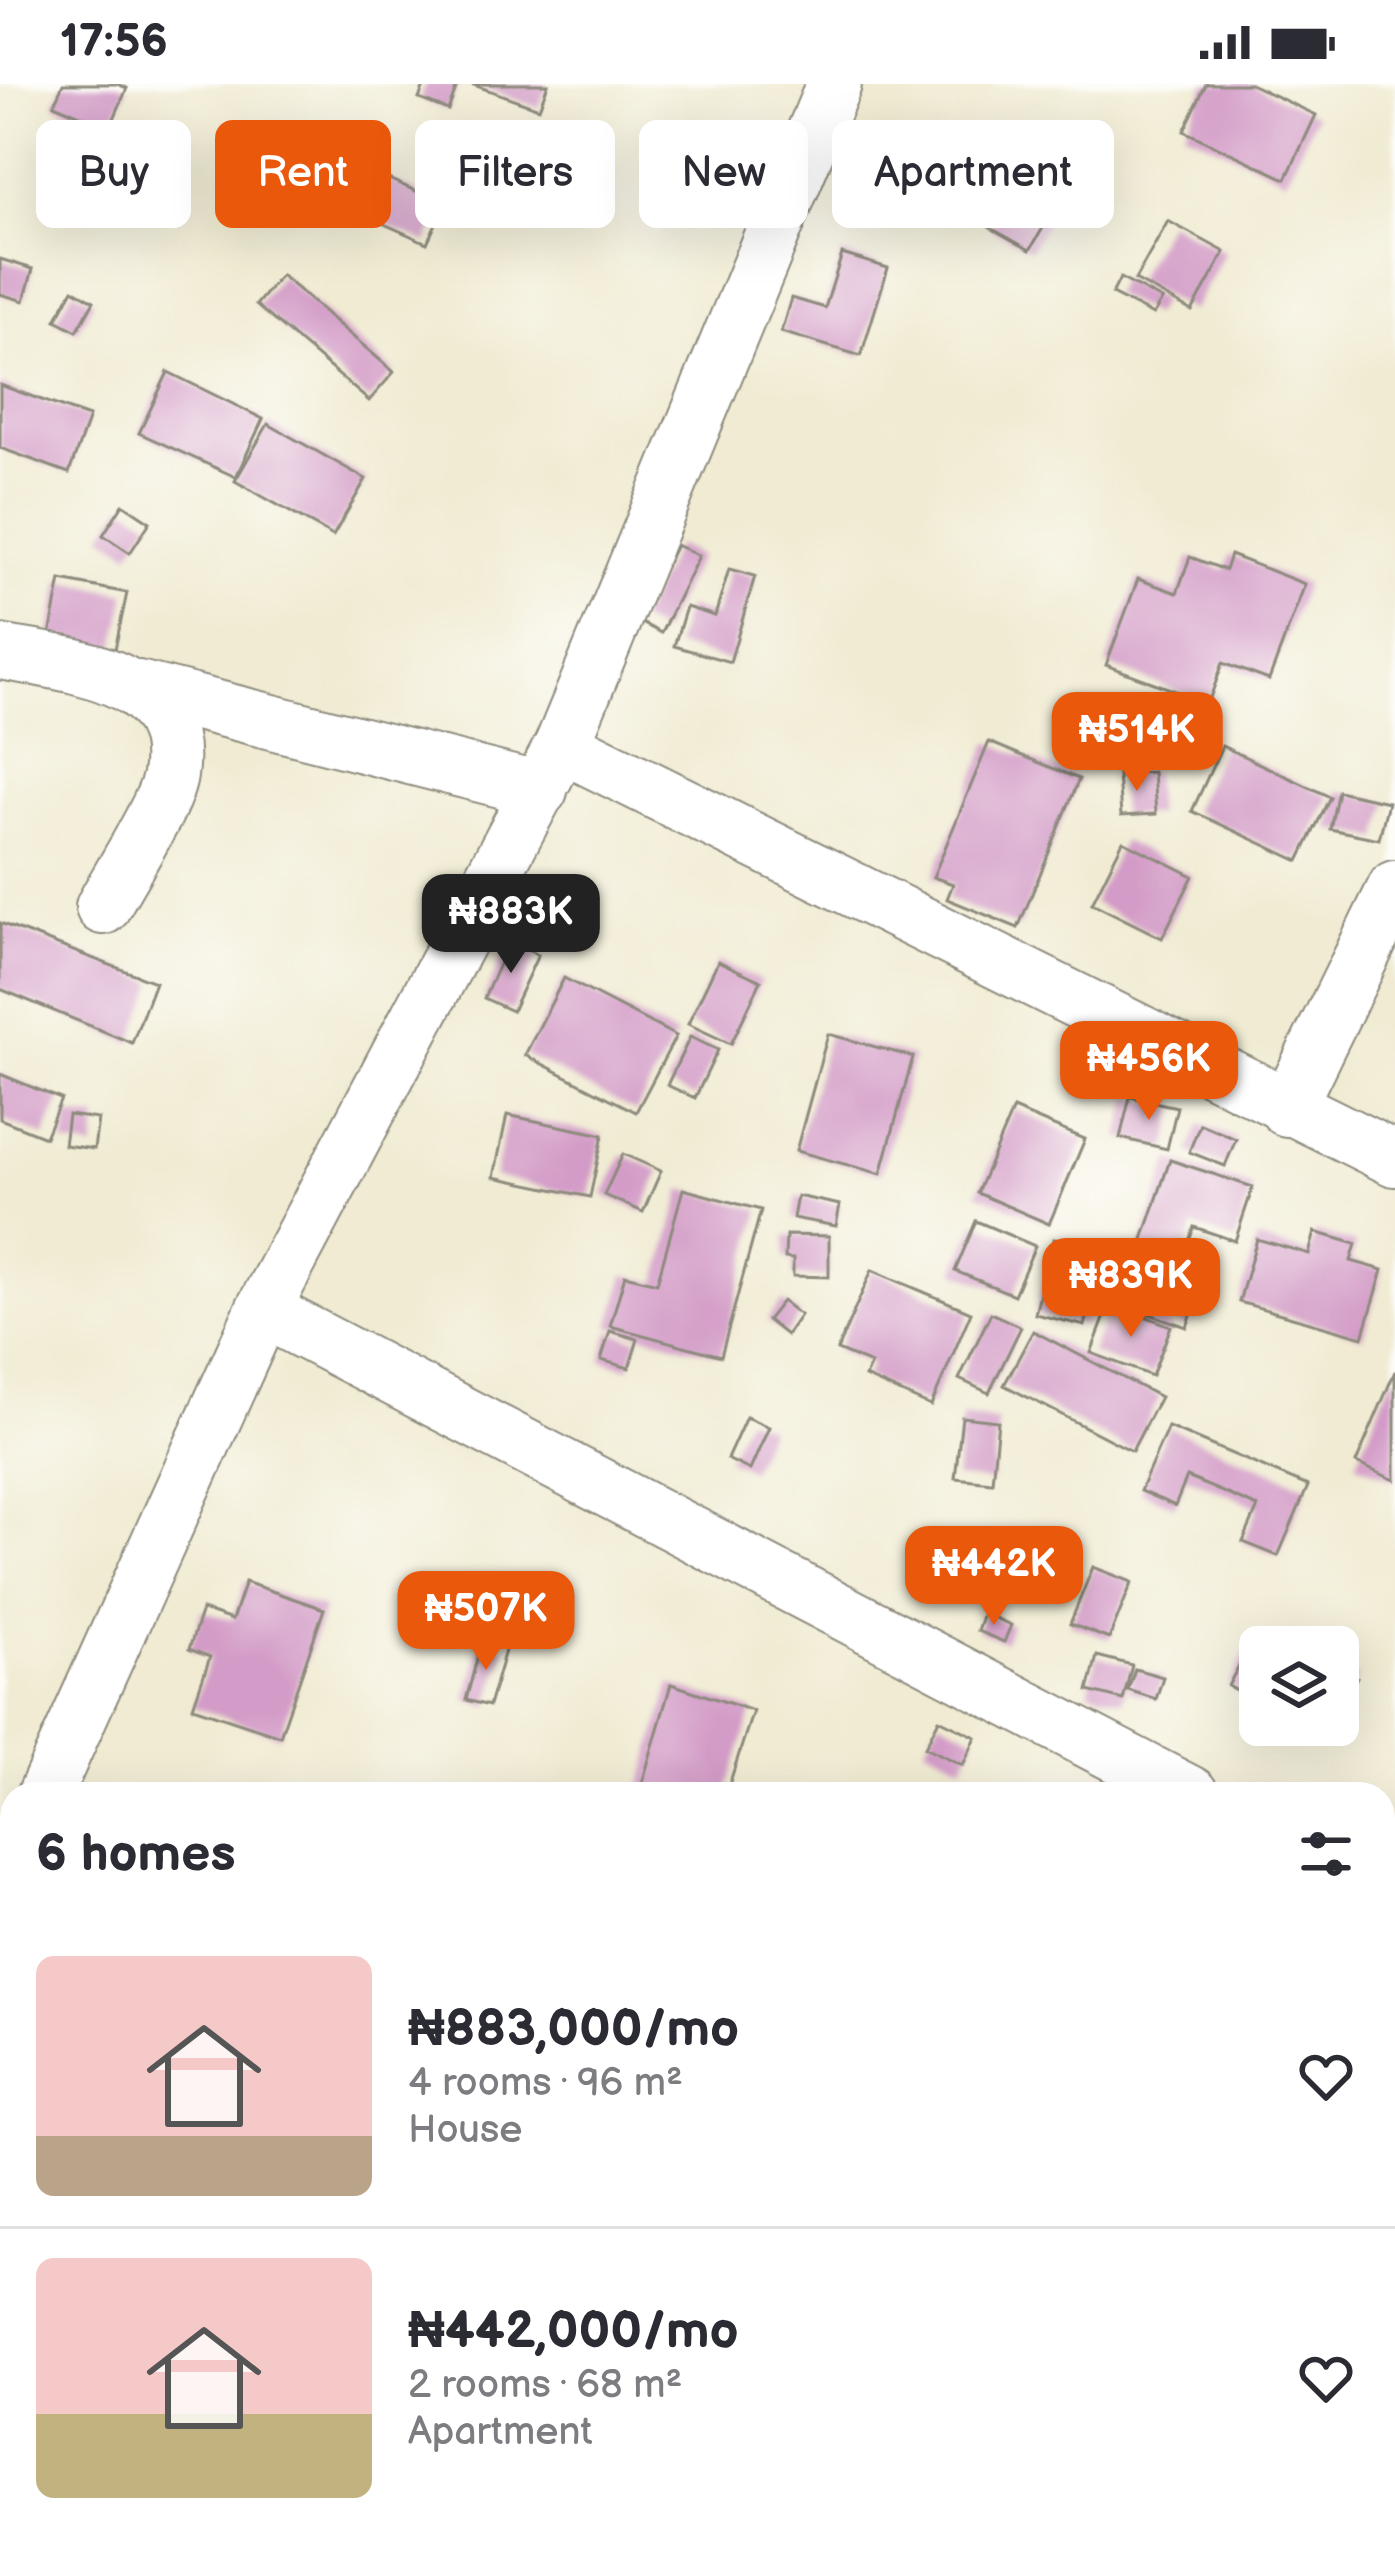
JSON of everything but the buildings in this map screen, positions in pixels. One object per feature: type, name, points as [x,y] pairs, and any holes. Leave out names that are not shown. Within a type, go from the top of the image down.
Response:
[{"type":"street","points":[[50,1782],[263,1310],[551,768],[834,84]]},
{"type":"street","points":[[0,652],[108,673],[138,688],[551,768],[1395,1159]]},
{"type":"street","points":[[103,907],[170,778],[170,746],[160,712],[138,688]]},
{"type":"street","points":[[1287,1109],[1395,888]]},
{"type":"street","points":[[263,1310],[1169,1782]]}]
